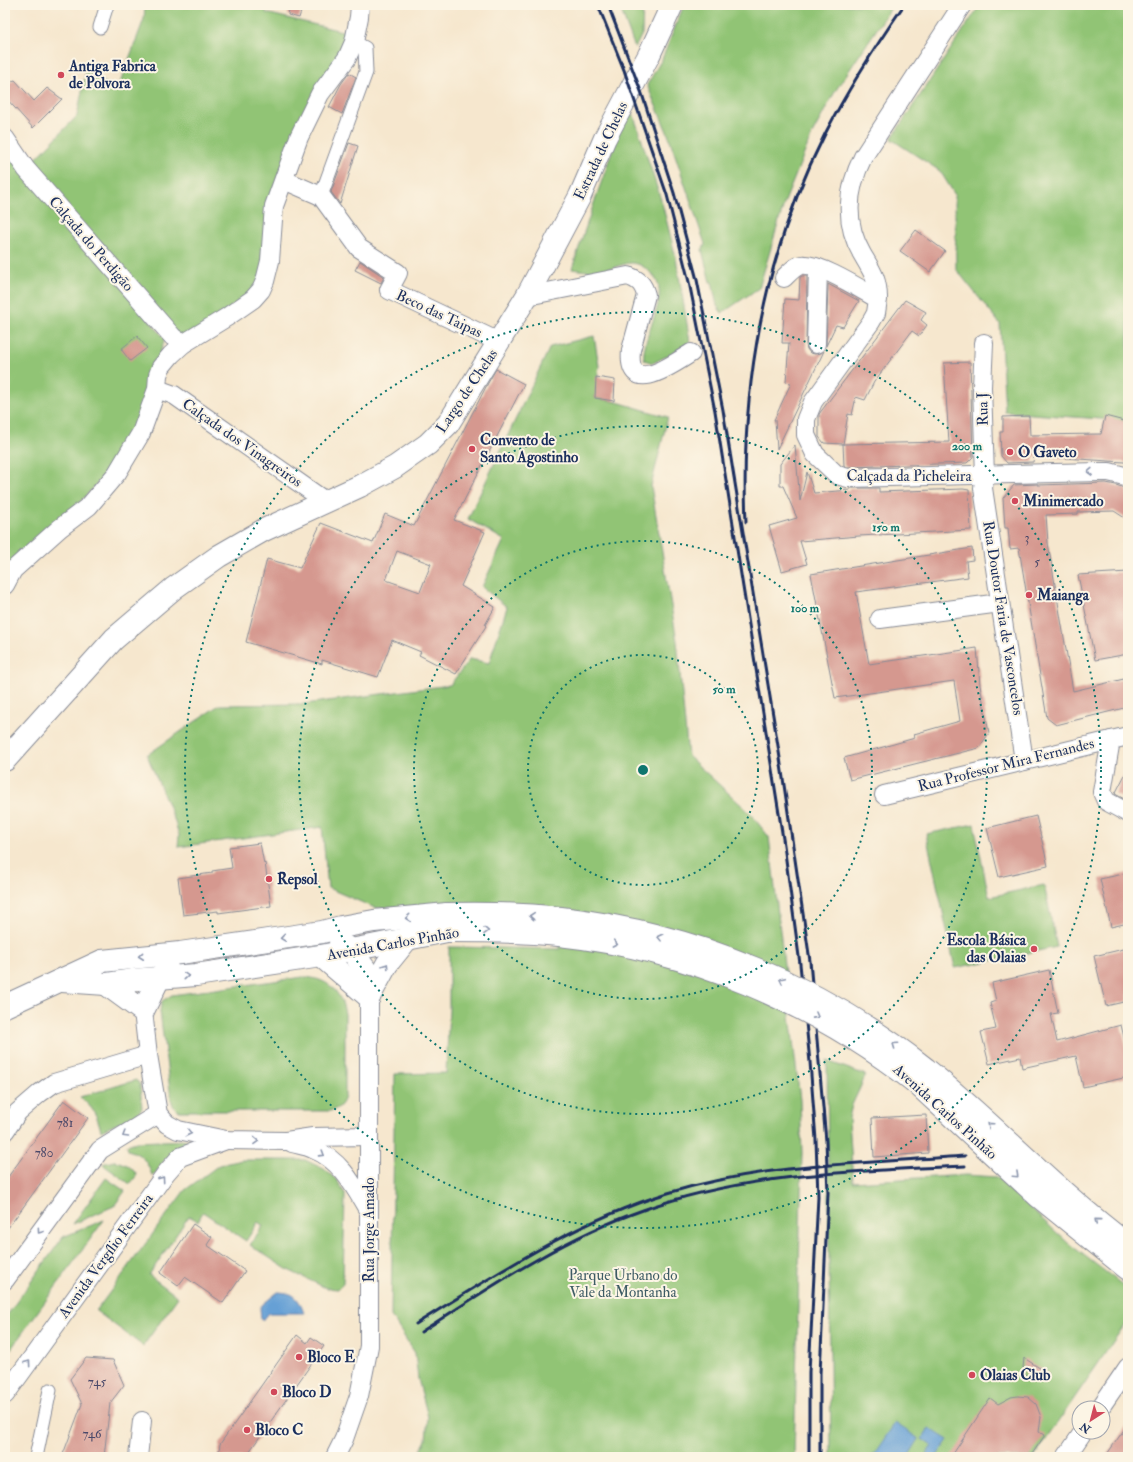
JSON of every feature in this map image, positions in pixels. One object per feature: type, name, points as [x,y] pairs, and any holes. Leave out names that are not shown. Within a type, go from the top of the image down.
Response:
[{"type":"main road","name":"Estrada de Chelas","points":[[528,296],[580,196],[605,138],[649,55],[672,5]]},
{"type":"main road","name":"Largo de Chelas","points":[[5,760],[114,639],[174,588],[219,556],[264,530],[360,486],[395,467],[428,444],[448,424],[528,296]]},
{"type":"main road","name":"Avenida Carlos Pinhão","points":[[5,1006],[102,961],[180,953],[322,932],[374,921],[447,923],[574,937],[633,948],[698,966],[740,981],[808,1012],[841,1030],[873,1051],[921,1075],[970,1106],[1097,1222],[1128,1245]]},
{"type":"main road","name":"Avenida Carlos Pinhão","points":[[58,981],[106,984],[132,980],[196,975],[351,950],[408,938],[447,923]]},
{"type":"main road","points":[[322,932],[351,950],[365,969],[369,997]]},
{"type":"main road","points":[[369,997],[387,964],[408,938]]},
{"type":"main road","points":[[106,984],[143,1011],[159,978],[180,953]]},
{"type":"main road","points":[[321,956],[369,997]]},
{"type":"main road","name":"Avenida Carlos Pinhão","points":[[921,1075],[1038,1196],[1128,1269]]},
{"type":"street","points":[[100,27],[107,5]]},
{"type":"street","points":[[5,585],[13,570],[60,528],[89,506],[117,473],[141,433],[157,390],[158,376],[161,366],[183,344],[234,312],[260,290],[265,281],[270,261],[274,206],[299,137],[320,94],[347,58],[354,42],[360,17],[360,5]]},
{"type":"street","points":[[784,278],[800,265],[806,265],[818,268],[841,278],[878,299],[878,288],[875,276],[855,241],[851,227],[849,199],[851,184],[856,170],[863,158],[962,5]]},
{"type":"street","points":[[284,180],[321,196],[366,72],[364,48],[354,42]]},
{"type":"street","name":"Calçada do Perdigão","points":[[5,138],[31,175],[173,337],[183,344]]},
{"type":"street","name":"Beco das Taipas","points":[[321,196],[359,248],[398,273],[389,290],[499,342]]},
{"type":"street","points":[[816,344],[818,268]]},
{"type":"street","points":[[528,296],[628,276],[641,282],[646,296],[646,301],[630,359],[632,366],[637,373],[644,376],[652,375],[691,353]]},
{"type":"street","name":"Calçada da Picheleira","points":[[878,299],[876,312],[871,322],[813,402],[806,418],[806,434],[815,454],[837,475],[848,478],[1109,472],[1128,477]]},
{"type":"street","name":"Rua J","points":[[984,343],[982,387],[984,476]]},
{"type":"street","name":"Calçada dos Vinagreiros","points":[[157,390],[174,395],[325,501]]},
{"type":"street","name":"Rua Doutor Faria de Vasconcelos","points":[[984,476],[983,488],[1024,761]]},
{"type":"street","points":[[880,620],[1000,603]]},
{"type":"street","name":"Rua Professor Mira Fernandes","points":[[884,795],[1128,736]]},
{"type":"street","points":[[1110,740],[1102,792],[1103,797],[1106,801],[1128,813]]},
{"type":"street","name":"Rua Jorge Amado","points":[[335,1457],[344,1439],[359,1396],[369,1346],[369,997]]},
{"type":"street","points":[[5,1280],[100,1150],[158,1114],[148,1055],[143,1011]]},
{"type":"street","points":[[5,1131],[18,1112],[54,1083],[148,1055]]},
{"type":"street","name":"Avenida Vergílio Ferreira","points":[[158,1114],[167,1124],[178,1130],[226,1140],[286,1141],[313,1137],[368,1136]]},
{"type":"street","name":"Avenida Vergílio Ferreira","points":[[5,1395],[166,1173],[180,1157],[226,1140]]},
{"type":"street","name":"Avenida Vergílio Ferreira","points":[[286,1141],[313,1148],[340,1166],[351,1180],[370,1213]]},
{"type":"street","points":[[1105,1400],[1128,1367]]},
{"type":"street","points":[[36,1457],[50,1390]]},
{"type":"street","points":[[138,1457],[142,1421]]},
{"type":"street","points":[[1066,1457],[1078,1440]]},
{"type":"green space","points":[[145,5],[267,5],[266,13],[350,33],[299,137],[265,281],[183,344],[26,169],[77,116],[86,71],[107,84],[119,86],[144,19]]},
{"type":"green space","points":[[619,5],[643,5],[642,34],[635,48]]},
{"type":"green space","points":[[684,5],[893,5],[836,90],[812,134],[784,204],[759,288],[722,313],[717,306],[712,282],[710,282],[702,250],[705,244],[668,134],[647,85],[662,59]]},
{"type":"green space","points":[[980,5],[1128,5],[1128,421],[1005,412],[1000,324],[956,269],[955,195],[940,171],[891,139]]},
{"type":"green space","points":[[633,113],[662,203],[676,258],[690,342],[653,363],[644,360],[644,349],[655,315],[659,292],[657,282],[651,273],[642,266],[632,263],[601,271],[572,269],[619,132]]},
{"type":"green space","points":[[5,145],[165,339],[136,427],[106,474],[5,584]]},
{"type":"green space","name":"Parque Urbano do Vale da Montanha","points":[[594,336],[599,366],[595,398],[617,402],[668,417],[651,486],[677,641],[688,756],[750,813],[769,837],[800,1100],[802,1153],[794,1457],[415,1457],[420,1452],[426,1440],[428,1417],[418,1379],[415,1353],[391,1316],[395,1074],[446,1073],[449,1010],[449,947],[560,949],[560,909],[448,905],[375,908],[328,888],[322,827],[178,847],[179,835],[174,819],[147,755],[219,705],[305,704],[450,685],[470,659],[489,663],[507,607],[482,587],[504,540],[468,519],[550,347]]},
{"type":"green space","points":[[974,824],[989,897],[1044,885],[1057,947],[955,968],[926,834]]},
{"type":"green space","points":[[303,977],[319,980],[332,987],[340,998],[343,1006],[345,1014],[345,1096],[340,1106],[330,1111],[180,1111],[175,1108],[171,1099],[160,1011],[162,1001],[172,995]]},
{"type":"green space","name":"Olaias Club","points":[[827,1061],[866,1075],[852,1105],[849,1118],[853,1182],[966,1175],[997,1177],[1068,1243],[1128,1289],[1128,1320],[1073,1400],[1071,1400],[1071,1403],[1034,1457],[831,1457]]},
{"type":"green space","points":[[136,1080],[140,1084],[142,1108],[137,1115],[101,1131],[94,1112],[80,1097]]},
{"type":"green space","points":[[187,1140],[187,1146],[168,1157],[161,1164],[155,1174],[152,1175],[148,1165],[141,1156],[128,1150],[127,1145],[136,1142]]},
{"type":"green space","points":[[242,1160],[305,1160],[324,1169],[337,1180],[345,1194],[343,1284],[338,1289],[326,1288],[288,1270],[250,1245],[263,1226],[258,1222],[246,1241],[203,1212],[198,1221],[189,1216],[149,1275],[178,1297],[143,1346],[96,1311],[185,1190],[219,1165]]},
{"type":"green space","points":[[114,1161],[127,1165],[137,1175],[130,1184],[102,1164]]},
{"type":"green space","points":[[106,1178],[125,1191],[114,1206],[73,1224]]},
{"type":"green space","points":[[104,1220],[5,1357],[5,1318],[63,1237]]},
{"type":"water","points":[[278,1292],[288,1293],[295,1297],[300,1303],[304,1313],[269,1313],[264,1319],[261,1319],[260,1308]]},
{"type":"water","points":[[895,1423],[919,1439],[909,1455],[911,1457],[872,1457]]},
{"type":"water","points":[[929,1428],[948,1440],[936,1457],[924,1457],[932,1446],[922,1439]]},
{"type":"building","points":[[290,5],[303,5],[299,18],[288,15]]},
{"type":"building","points":[[349,73],[356,77],[342,114],[329,107],[341,84]]},
{"type":"building","points":[[15,80],[34,101],[47,88],[62,99],[33,128],[5,97],[5,84]]},
{"type":"building","points":[[349,143],[358,146],[340,204],[331,192]]},
{"type":"building","points":[[916,230],[945,251],[930,272],[900,251]]},
{"type":"building","points":[[360,261],[384,277],[381,283],[355,270]]},
{"type":"building","points":[[807,276],[807,349],[810,353],[815,354],[824,351],[777,449],[774,420],[791,383],[786,382],[789,343],[782,343],[785,299],[799,300],[800,277]]},
{"type":"building","points":[[828,284],[859,301],[843,327],[836,325],[826,346]]},
{"type":"building","points":[[905,300],[926,312],[921,320],[927,325],[919,336],[912,331],[874,382],[865,400],[856,397],[852,415],[848,414],[843,444],[824,443],[819,437],[819,414]]},
{"type":"building","points":[[137,336],[147,348],[130,361],[121,349]]},
{"type":"building","points":[[970,362],[973,457],[967,463],[849,467],[844,466],[843,444],[949,442],[944,363]]},
{"type":"building","points":[[496,369],[524,384],[454,520],[485,532],[461,586],[495,607],[485,625],[486,626],[456,674],[419,655],[421,652],[392,640],[378,677],[322,660],[322,664],[246,642],[267,559],[300,568],[321,523],[373,543],[385,514],[414,526]],"holes":[[[397,551],[431,564],[420,592],[386,580]]]},
{"type":"building","points":[[596,377],[615,380],[614,401],[595,398]]},
{"type":"building","points":[[1029,416],[1030,435],[1101,434],[1105,416],[1128,422],[1128,464],[1124,462],[1034,456],[1033,462],[1007,463],[1001,456],[1000,432],[1003,432],[1003,417]]},
{"type":"building","points":[[795,445],[800,501],[807,472],[814,493],[850,490],[850,488],[879,488],[879,492],[969,490],[971,530],[859,536],[800,541],[807,564],[782,571],[769,526],[797,518],[783,486],[780,486],[780,464]]},
{"type":"building","points":[[1106,483],[1127,489],[1128,520],[1114,511],[1046,515],[1048,543],[1073,691],[1128,678],[1128,707],[1056,725],[1047,718],[1019,548],[1010,549],[1008,528],[1005,528],[1003,498],[1014,485]]},
{"type":"building","points":[[972,548],[973,560],[966,561],[968,577],[856,592],[869,664],[977,648],[980,685],[989,733],[979,748],[850,780],[844,758],[915,738],[914,734],[960,721],[954,681],[835,698],[811,574]]},
{"type":"building","points":[[1128,572],[1128,654],[1095,660],[1078,575]]},
{"type":"building","points":[[1128,769],[1128,801],[1115,794]]},
{"type":"building","points":[[1036,816],[1048,866],[999,877],[987,828]]},
{"type":"building","points":[[260,843],[264,864],[265,863],[271,906],[218,913],[218,911],[183,915],[178,878],[212,873],[212,871],[232,868],[229,847]]},
{"type":"building","points":[[1128,873],[1128,923],[1111,927],[1100,879]]},
{"type":"building","points":[[1128,948],[1128,1001],[1106,1006],[1094,956]]},
{"type":"building","points":[[1049,970],[1058,1013],[1051,1014],[1057,1042],[1121,1025],[1128,1054],[1128,1077],[1083,1087],[1076,1056],[1022,1068],[1020,1057],[989,1064],[981,1032],[996,1029],[990,1003],[996,1001],[992,983]]},
{"type":"building","points":[[64,1100],[88,1118],[5,1232],[5,1181]]},
{"type":"building","points":[[926,1115],[928,1153],[874,1157],[872,1118]]},
{"type":"building","points":[[193,1224],[212,1237],[207,1245],[245,1271],[223,1303],[185,1277],[178,1286],[160,1273]]},
{"type":"building","points":[[297,1335],[307,1343],[311,1337],[324,1346],[249,1452],[248,1457],[218,1457],[220,1444]]},
{"type":"building","points":[[86,1358],[113,1360],[124,1385],[110,1403],[104,1457],[62,1457],[82,1404],[70,1379]]},
{"type":"building","points":[[1024,1358],[1049,1374],[1032,1380],[1025,1374],[1023,1368]]},
{"type":"building","points":[[1011,1397],[1028,1397],[1036,1404],[1041,1417],[1039,1431],[1045,1435],[1030,1457],[951,1457],[990,1398],[998,1404]]},
{"type":"building","points":[[1128,1424],[1128,1457],[1105,1457]]},
{"type":"railway","points":[[598,5],[624,70],[667,195],[689,282],[715,411],[784,845],[800,964],[816,1140],[818,1197],[809,1372],[809,1457]]},
{"type":"railway","points":[[608,5],[642,94],[674,193],[697,280],[723,410],[780,758],[810,961],[826,1141],[828,1193],[820,1374],[820,1457]]},
{"type":"railway","points":[[746,522],[745,472],[747,422],[752,372],[760,323],[786,226],[804,180],[834,117],[862,68],[904,5]]},
{"type":"railway","points":[[416,1324],[476,1286],[538,1250],[601,1218],[668,1193],[704,1183],[778,1170],[853,1163],[965,1156]]},
{"type":"railway","points":[[421,1332],[529,1264],[585,1234],[613,1221],[682,1198],[722,1188],[802,1176],[843,1172],[965,1166]]},
{"type":"place","name":"Antiga Fabrica de Polvora","points":[[61,75]]},
{"type":"place","name":"Convento de Santo Agostinho","points":[[472,449]]},
{"type":"place","name":"O Gaveto","points":[[1010,452]]},
{"type":"place","name":"Minimercado","points":[[1015,501]]},
{"type":"place","name":"Maianga","points":[[1029,595]]},
{"type":"place","name":"Repsol","points":[[269,879]]},
{"type":"place","name":"Escola Básica das Olaias","points":[[1034,949]]},
{"type":"place","name":"Bloco E","points":[[299,1357]]},
{"type":"place","name":"Olaias Club","points":[[972,1375]]},
{"type":"place","name":"Bloco D","points":[[274,1392]]},
{"type":"place","name":"Bloco C","points":[[247,1430]]}]
